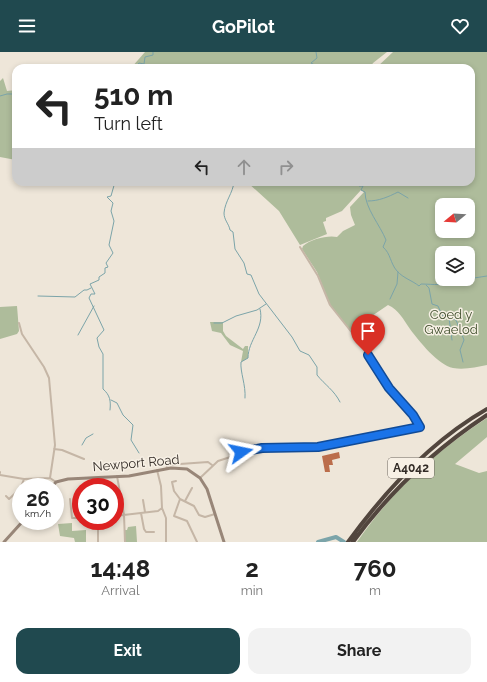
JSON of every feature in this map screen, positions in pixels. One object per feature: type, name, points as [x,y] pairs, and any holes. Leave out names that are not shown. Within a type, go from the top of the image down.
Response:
[{"type":"highway","name":"A4042","points":[[350,542],[374,508],[409,469],[432,448],[487,409]]},
{"type":"highway","name":"A4042","points":[[350,542],[414,471],[436,452],[487,415]]},
{"type":"street","points":[[224,542],[209,494],[200,478],[212,465],[224,459],[252,450],[318,447],[420,427],[413,415],[389,388],[357,339],[330,305],[318,276],[300,246]]},
{"type":"street","points":[[19,323],[22,334],[48,374],[54,449],[50,478]]},
{"type":"street","points":[[54,449],[62,450],[84,459]]},
{"type":"street","points":[[166,468],[168,465],[208,462],[212,465]]},
{"type":"street","name":"Newport Road","points":[[64,481],[92,477],[117,476],[166,468],[187,470],[200,478]]},
{"type":"street","points":[[157,470],[161,486],[162,508],[166,518],[166,542]]},
{"type":"street","points":[[0,473],[20,478]]},
{"type":"street","points":[[176,481],[172,482],[174,491],[180,499],[194,506],[199,515],[205,517],[215,514]]},
{"type":"street","points":[[185,501],[192,488]]},
{"type":"street","points":[[6,496],[9,499],[12,496]]},
{"type":"street","points":[[70,499],[72,518]]},
{"type":"street","points":[[180,499],[174,516],[187,522],[197,542]]},
{"type":"street","points":[[143,500],[145,512]]},
{"type":"street","points":[[125,542],[124,515],[158,511],[162,508]]},
{"type":"street","points":[[141,513],[146,532],[154,532]]},
{"type":"street","points":[[4,542],[15,530]]},
{"type":"street","points":[[98,530],[98,542]]},
{"type":"green space","points":[[145,52],[387,52],[372,64],[134,64]]},
{"type":"green space","name":"Coed y Gwaelod","points":[[393,52],[487,52],[487,365],[462,369],[447,366],[435,358],[410,329],[398,312],[388,305],[366,320],[366,324],[358,333],[366,350],[330,305],[317,272],[302,249],[306,244],[320,238],[337,237],[343,231],[355,225],[350,207],[364,192],[361,190],[342,211],[326,218],[326,221],[323,222],[327,234],[300,245],[279,211],[251,186],[475,186],[475,64],[380,64]]},
{"type":"green space","points":[[3,78],[7,91],[12,90],[12,159],[0,157],[0,81]]},
{"type":"green space","points":[[17,306],[19,331],[17,334],[0,339],[0,307]]},
{"type":"green space","points":[[210,322],[223,322],[223,331],[226,336],[243,349],[245,346],[248,346],[248,358],[241,362],[243,351],[230,345],[221,333],[212,331]]},
{"type":"green space","points":[[487,418],[487,437],[455,464],[479,473],[487,471],[487,542],[357,542],[384,506],[400,489],[450,444]]},
{"type":"green space","points":[[72,523],[72,531],[86,530],[86,542],[75,542],[74,538],[60,536],[59,530],[64,530],[64,524]]},
{"type":"green space","points":[[136,526],[137,542],[125,542],[124,530],[127,530],[128,527]]},
{"type":"building","points":[[339,452],[340,458],[332,460],[333,465],[329,465],[330,472],[325,472],[322,456]]},
{"type":"waterway","points":[[144,64],[145,57],[153,55],[153,52]]},
{"type":"waterway","points":[[313,64],[311,63],[317,58],[316,52]]},
{"type":"waterway","points":[[138,64],[144,64]]},
{"type":"waterway","points":[[0,96],[12,94]]},
{"type":"waterway","points":[[110,410],[110,398],[103,389],[103,354],[99,347],[97,338],[104,330],[89,298],[91,294],[95,294],[90,284],[99,280],[99,277],[105,273],[105,268],[108,267],[106,263],[113,253],[109,245],[114,221],[111,211],[113,203],[107,197],[111,196],[114,186]]},
{"type":"waterway","points":[[233,186],[224,215],[230,230],[233,232],[235,249],[244,263],[247,274],[251,275],[259,294],[292,337],[300,351],[309,355],[317,367],[317,375],[340,402]]},
{"type":"waterway","points":[[363,186],[361,190],[365,192],[367,204],[386,240],[383,247],[388,253],[395,268],[405,278],[419,286],[421,284],[435,285]]},
{"type":"waterway","points":[[368,201],[383,198],[398,192],[408,198]]},
{"type":"waterway","points":[[390,299],[397,284],[398,272]]},
{"type":"waterway","points":[[475,278],[487,276]]},
{"type":"waterway","points":[[426,285],[429,288],[432,304],[438,306],[442,315],[456,320],[464,340],[460,350],[463,362]]},
{"type":"waterway","points":[[38,296],[75,297],[84,290],[91,288]]},
{"type":"waterway","points":[[214,323],[222,323],[236,316],[257,310],[266,304]]},
{"type":"waterway","points":[[78,335],[94,306]]},
{"type":"waterway","points":[[245,398],[241,362],[248,358],[251,345],[260,322],[260,309]]},
{"type":"waterway","points":[[449,318],[452,340]]},
{"type":"waterway","points":[[111,400],[117,403],[123,415],[133,425],[131,440],[139,453]]},
{"type":"waterway","points":[[82,445],[86,438],[93,434]]},
{"type":"waterway","points":[[318,542],[336,537],[344,542]]},
{"type":"route","points":[[241,452],[262,448],[305,449],[343,443],[360,438],[390,434],[420,427],[413,415],[389,388],[368,355]]}]
